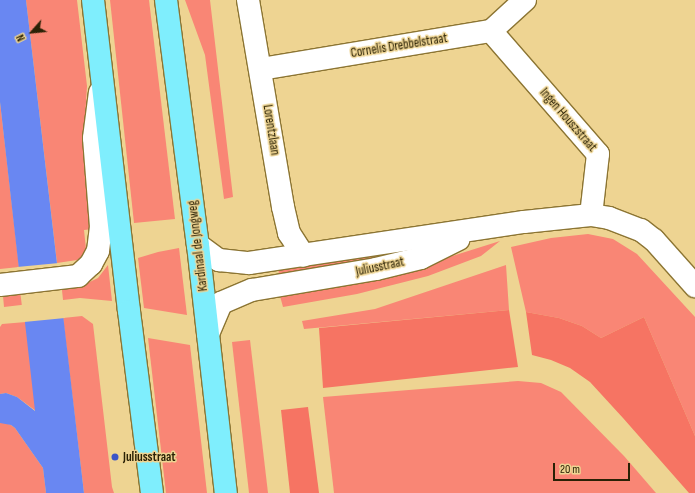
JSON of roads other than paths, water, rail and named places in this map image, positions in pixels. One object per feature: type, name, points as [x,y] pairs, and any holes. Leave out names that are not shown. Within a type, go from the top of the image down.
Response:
[{"type":"main road","points":[[93,0],[129,311],[152,493]]},
{"type":"main road","name":"Kardinaal de Jongweg","points":[[166,0],[198,245],[226,493]]},
{"type":"street","name":"Lorentzlaan","points":[[248,0],[261,68],[283,207],[289,233],[304,256]]},
{"type":"street","points":[[491,31],[525,0]]},
{"type":"street","name":"Cornelis Drebbelstraat","points":[[261,68],[491,31]]},
{"type":"street","name":"Ingen Houszstraat","points":[[491,31],[598,154],[591,215]]},
{"type":"street","points":[[1,285],[78,276],[91,264],[98,251],[100,233],[94,138],[102,75]]},
{"type":"street","points":[[591,215],[609,218],[641,230],[654,240],[695,286]]},
{"type":"street","name":"Juliusstraat","points":[[198,245],[219,260],[249,263],[474,231],[532,221],[591,215]]},
{"type":"street","name":"Juliusstraat","points":[[208,334],[221,303],[252,290],[376,269],[421,258],[474,231]]},
{"type":"water","points":[[0,0],[26,0],[84,493],[46,493],[43,468],[15,428],[11,425],[0,423],[0,394],[6,393],[17,397],[35,411],[0,102]]},
{"type":"place","name":"Juliusstraat","points":[[115,457]]}]
